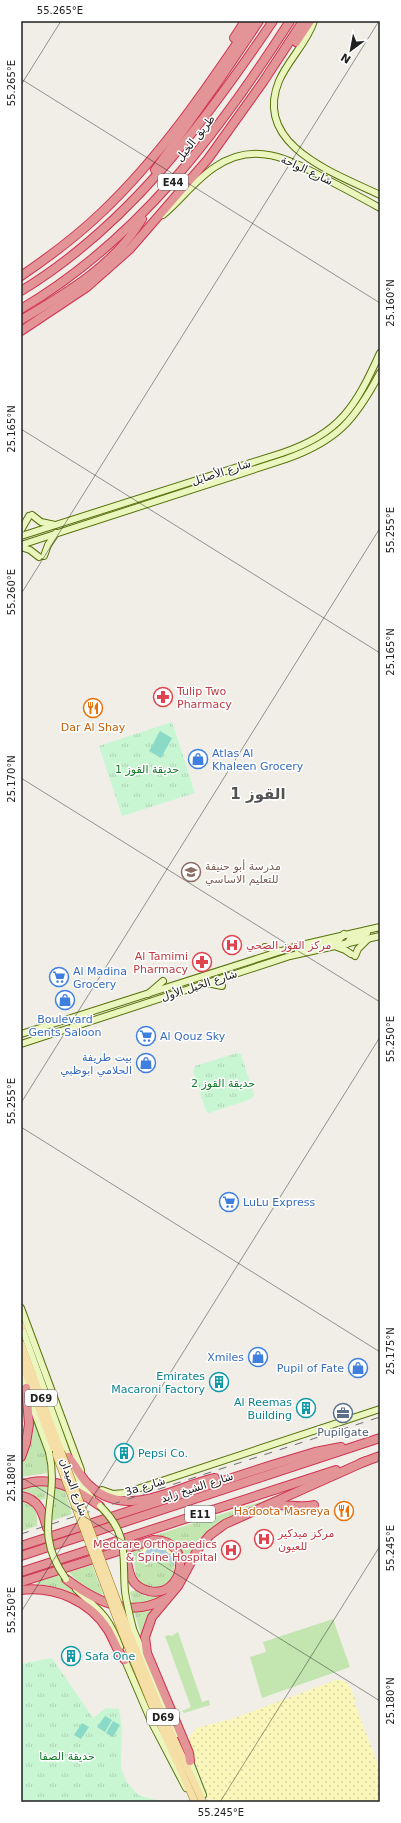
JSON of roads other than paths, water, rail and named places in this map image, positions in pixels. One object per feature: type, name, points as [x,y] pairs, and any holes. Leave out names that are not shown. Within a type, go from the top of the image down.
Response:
[{"type":"highway","points":[[210,82],[245,21]]},
{"type":"highway","points":[[21,276],[68,242],[119,195],[158,151],[210,82],[252,21]]},
{"type":"highway","points":[[145,187],[161,161],[211,93],[259,21]]},
{"type":"highway","name":"طريق الخيل","points":[[21,291],[54,270],[83,246],[145,187],[205,118],[273,21]]},
{"type":"highway","name":"طريق الخيل","points":[[21,309],[50,291],[94,259],[181,173],[214,133],[290,21]]},
{"type":"highway","points":[[21,331],[66,303],[102,276],[124,256],[156,221],[201,168],[251,99],[303,21]]},
{"type":"highway","points":[[251,99],[278,68],[310,21]]},
{"type":"highway","points":[[21,320],[65,293],[101,265],[134,231],[147,208]]},
{"type":"highway","points":[[21,1457],[26,1443],[29,1424],[26,1388]]},
{"type":"highway","name":"شارع الشيخ زايد","points":[[21,1556],[380,1438]]},
{"type":"highway","points":[[21,1546],[315,1452],[360,1445]]},
{"type":"highway","points":[[58,1454],[89,1486],[107,1497],[121,1501],[143,1501],[206,1480],[236,1477]]},
{"type":"highway","name":"E11","points":[[21,1572],[380,1456]]},
{"type":"highway","points":[[190,1761],[189,1752],[149,1658],[145,1643],[148,1627],[152,1617],[175,1591],[205,1539],[220,1527],[366,1461]]},
{"type":"highway","points":[[21,1484],[39,1481],[61,1484],[74,1489],[100,1506]]},
{"type":"highway","points":[[21,1496],[30,1498],[37,1504],[42,1512],[47,1528]]},
{"type":"highway","points":[[255,1510],[279,1505],[302,1507],[314,1505]]},
{"type":"highway","points":[[21,1582],[153,1540],[166,1542],[177,1551],[180,1560],[179,1573],[172,1584],[165,1589],[155,1592],[144,1590],[132,1578],[125,1555]]},
{"type":"highway","points":[[66,1579],[98,1600],[122,1607],[134,1608],[153,1604],[165,1599],[175,1591]]},
{"type":"highway","points":[[21,1590],[52,1591],[68,1596],[82,1604],[93,1612],[105,1626],[123,1656]]},
{"type":"main road","name":"شارع الواحة","points":[[314,21],[310,31],[281,76],[277,85],[275,107],[279,127],[287,140],[308,159],[380,195]]},
{"type":"main road","name":"شارع الواحة","points":[[156,221],[214,167],[228,159],[252,154],[270,154],[286,159],[380,208]]},
{"type":"main road","name":"شارع الأصايل","points":[[21,536],[286,452],[320,436],[337,423],[353,406],[380,353]]},
{"type":"main road","name":"شارع الأصايل","points":[[21,546],[286,459],[312,449],[326,441],[350,422],[364,403],[380,373]]},
{"type":"main road","points":[[21,530],[30,515],[41,522],[57,525]]},
{"type":"main road","points":[[21,546],[41,557],[48,544],[56,534]]},
{"type":"main road","points":[[347,944],[350,938],[380,928]]},
{"type":"main road","name":"شارع الخيل الأول","points":[[21,1034],[280,951],[344,934],[380,928]]},
{"type":"main road","points":[[290,956],[298,951],[338,941],[344,934]]},
{"type":"main road","name":"شارع الخيل الأول","points":[[21,1044],[290,956],[380,936]]},
{"type":"main road","points":[[335,946],[342,948],[353,955],[368,939]]},
{"type":"main road","points":[[265,947],[280,951]]},
{"type":"main road","points":[[147,994],[163,981]]},
{"type":"main road","points":[[206,983],[222,986]]},
{"type":"main road","points":[[21,1049],[29,1042]]},
{"type":"main road","name":"3a شارع","points":[[21,1308],[79,1466],[94,1484],[103,1491],[112,1494],[125,1493],[380,1410]]},
{"type":"main road","points":[[21,1326],[39,1374],[58,1454],[52,1470],[53,1482],[47,1528],[51,1552],[57,1566],[66,1579],[106,1617],[114,1631],[123,1656],[157,1733],[186,1789],[194,1800]]},
{"type":"main road","points":[[34,1342],[40,1368],[39,1374]]},
{"type":"main road","name":"شارع الميدان","points":[[21,1344],[58,1454]]},
{"type":"main road","name":"شارع الميدان","points":[[21,1360],[128,1630]]},
{"type":"main road","points":[[21,1376],[58,1454],[81,1486],[100,1506],[118,1529],[125,1555],[125,1592],[128,1630],[190,1761],[204,1802]]},
{"type":"main road","name":"D69","points":[[128,1630],[154,1710],[194,1800]]},
{"type":"main road","name":"D69","points":[[128,1630],[159,1707],[204,1802]]},
{"type":"water","points":[[151,1548],[165,1550],[174,1559],[174,1567],[168,1558],[158,1552],[150,1553],[147,1563],[144,1556],[147,1549]]},
{"type":"railway","points":[[21,1534],[380,1417]]},
{"type":"place","name":"Tulip Two Pharmacy","points":[[163,697]]},
{"type":"place","name":"Dar Al Shay","points":[[93,708]]},
{"type":"place","name":"Atlas Al Khaleen Grocery","points":[[198,759]]},
{"type":"place","name":"مدرسة أبو حنيفة للتعليم الاساسي","points":[[191,872]]},
{"type":"place","name":"مركز القوز الصحي","points":[[232,945]]},
{"type":"place","name":"Al Tamimi Pharmacy","points":[[202,962]]},
{"type":"place","name":"Al Madina Grocery","points":[[59,977]]},
{"type":"place","name":"Boulevard Gents Saloon","points":[[65,1000]]},
{"type":"place","name":"Al Qouz Sky","points":[[146,1036]]},
{"type":"place","name":"بيت طريفة الحلامي ابوظبي","points":[[146,1063]]},
{"type":"place","name":"LuLu Express","points":[[229,1202]]},
{"type":"place","name":"Xmiles","points":[[258,1357]]},
{"type":"place","name":"Pupil of Fate","points":[[358,1368]]},
{"type":"place","name":"Emirates Macaroni Factory","points":[[219,1382]]},
{"type":"place","name":"Al Reemas Building","points":[[306,1408]]},
{"type":"place","name":"Pupilgate","points":[[343,1413]]},
{"type":"place","name":"Pepsi Co.","points":[[124,1453]]},
{"type":"place","name":"Hadoota Masreya","points":[[344,1511]]},
{"type":"place","name":"مركز ميدكير للعيون","points":[[264,1539]]},
{"type":"place","name":"Medcare Orthopaedics & Spine Hospital","points":[[231,1550]]},
{"type":"place","name":"Safa One","points":[[71,1656]]},
{"type":"district","name":"القوز 1","points":[[258,794]]},
{"type":"park label","name":"حديقة القوز 1","points":[[147,769]]},
{"type":"park label","name":"حديقة القوز 2","points":[[223,1083]]},
{"type":"park label","name":"حديقة الصفا","points":[[67,1756]]}]
